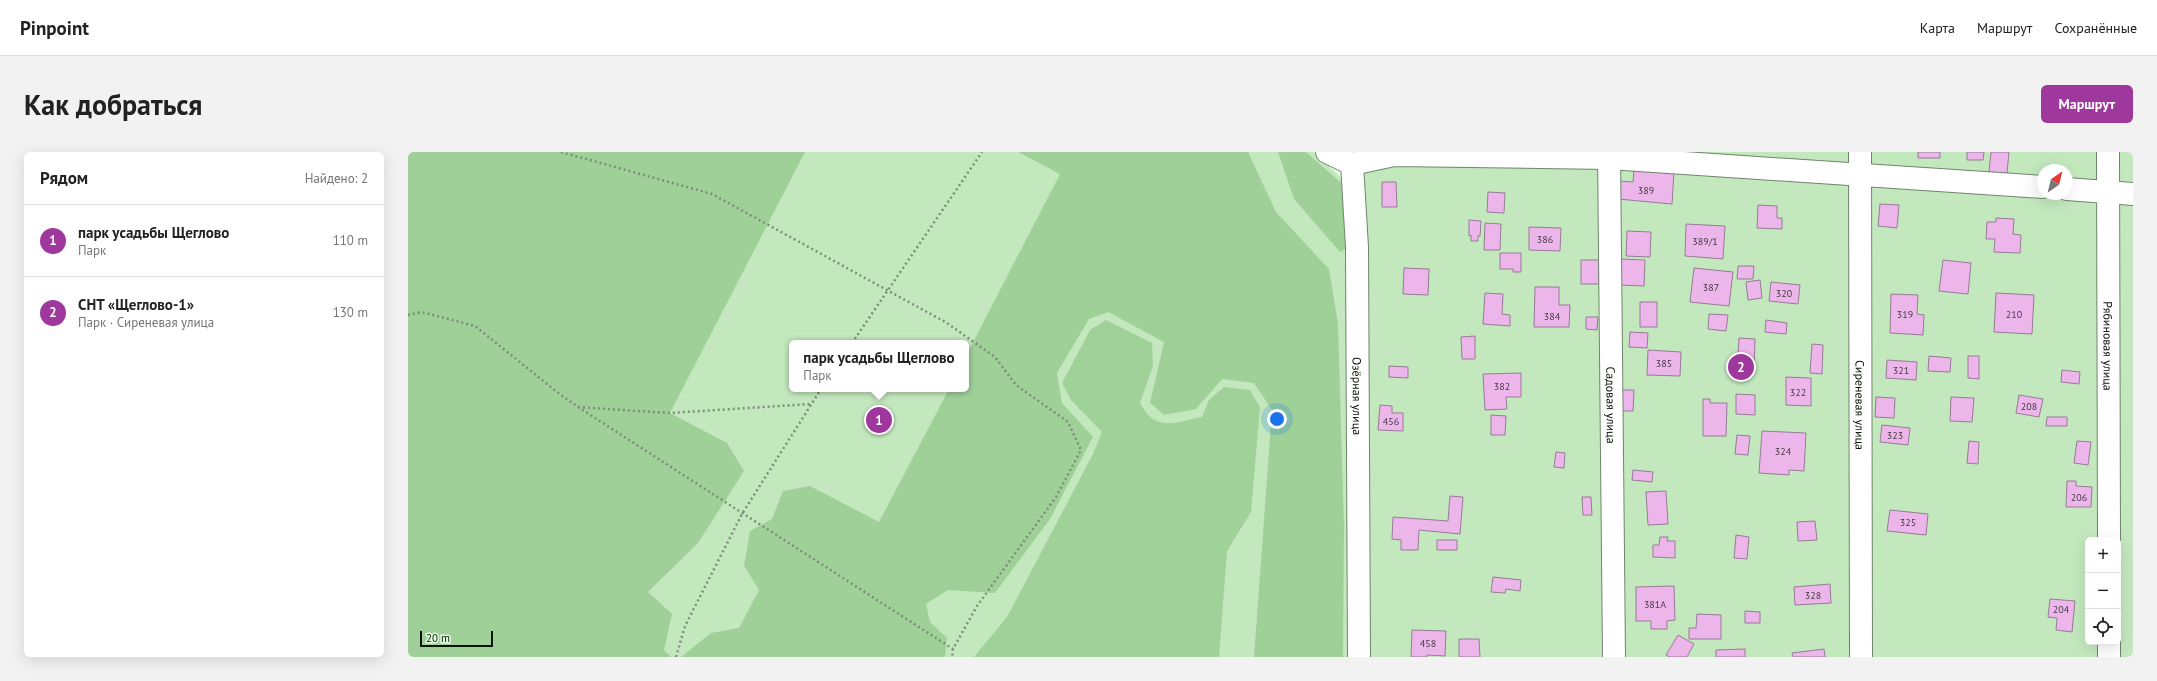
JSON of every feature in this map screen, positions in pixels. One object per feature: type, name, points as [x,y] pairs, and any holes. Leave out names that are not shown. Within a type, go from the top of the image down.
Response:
[{"type":"street","points":[[1327,152],[1352,164],[1394,155],[1609,155],[2037,187]]},
{"type":"street","name":"Сиреневая улица","points":[[1860,152],[1861,657]]},
{"type":"street","name":"Рябиновая улица","points":[[2108,152],[2109,537]]},
{"type":"street","name":"Садовая улица","points":[[1609,155],[1615,656]]},
{"type":"street","name":"Озёрная улица","points":[[1352,164],[1357,247],[1359,657]]},
{"type":"street","points":[[2073,189],[2133,194]]},
{"type":"street","points":[[2109,645],[2109,657]]},
{"type":"path","points":[[561,152],[712,194],[947,323],[995,357],[1016,385],[1068,422],[1081,450],[1056,497],[977,606],[953,649],[952,657]]},
{"type":"path","points":[[854,340],[982,152]]},
{"type":"path","points":[[408,315],[422,312],[475,326],[557,392],[742,514],[953,649]]},
{"type":"path","points":[[676,657],[685,626],[742,514],[819,392]]},
{"type":"path","points":[[578,406],[670,413],[811,404]]},
{"type":"shaded area","points":[[408,152],[1313,152],[1346,182],[1341,162],[1331,152],[2133,152],[2133,657],[408,657]]},
{"type":"shaded area","points":[[408,152],[805,152],[670,413],[727,443],[744,471],[698,543],[648,592],[672,614],[664,650],[671,657],[408,657]]},
{"type":"shaded area","points":[[1018,152],[1248,152],[1276,212],[1329,269],[1338,324],[1344,526],[1343,657],[1254,657],[1272,410],[1254,383],[1222,379],[1196,409],[1164,415],[1150,403],[1164,342],[1108,312],[1089,319],[1057,373],[1062,403],[1093,437],[1050,519],[995,593],[948,590],[926,604],[930,622],[947,638],[945,657],[681,657],[711,633],[739,628],[759,590],[744,566],[750,531],[772,519],[783,491],[810,486],[879,522],[947,392],[969,392],[969,350],[1060,174]]},
{"type":"shaded area","points":[[1278,152],[1306,152],[1346,187],[1352,246],[1340,252],[1294,199]]},
{"type":"shaded area","points":[[1106,320],[1152,343],[1153,366],[1140,403],[1152,419],[1159,422],[1175,423],[1202,417],[1209,400],[1224,387],[1250,390],[1260,407],[1251,512],[1227,551],[1219,657],[974,657],[1007,617],[1093,454],[1102,432],[1071,400],[1062,383],[1090,330]]},
{"type":"building","points":[[1918,152],[1940,152],[1940,158],[1918,158]]},
{"type":"building","points":[[1967,152],[1984,152],[1983,160],[1967,160]]},
{"type":"building","points":[[1991,152],[2009,152],[2007,173],[1989,172]]},
{"type":"building","points":[[1634,169],[1674,172],[1672,204],[1618,199],[1620,181],[1633,182]]},
{"type":"building","points":[[1382,182],[1396,182],[1397,207],[1382,207]]},
{"type":"building","points":[[1488,192],[1505,193],[1504,213],[1487,212]]},
{"type":"building","points":[[1880,204],[1899,205],[1897,228],[1878,226]]},
{"type":"building","points":[[1758,205],[1777,206],[1777,218],[1782,218],[1782,229],[1757,228]]},
{"type":"building","points":[[1996,218],[2014,219],[2013,234],[2021,235],[2020,253],[1994,252],[1995,239],[1986,239],[1987,222],[1996,222]]},
{"type":"building","points":[[1469,220],[1481,221],[1480,236],[1478,236],[1478,241],[1471,241],[1471,235],[1469,236]]},
{"type":"building","points":[[1485,223],[1501,224],[1500,250],[1484,250]]},
{"type":"building","points":[[1686,224],[1725,226],[1723,259],[1685,256]]},
{"type":"building","points":[[1529,227],[1561,228],[1560,251],[1529,250]]},
{"type":"building","points":[[1627,231],[1651,232],[1650,257],[1626,256]]},
{"type":"building","points":[[1500,253],[1521,253],[1521,272],[1513,272],[1513,269],[1500,269]]},
{"type":"building","points":[[1621,259],[1645,260],[1644,286],[1620,285]]},
{"type":"building","points":[[1581,260],[1599,260],[1599,284],[1581,284]]},
{"type":"building","points":[[1943,260],[1971,263],[1968,294],[1939,291]]},
{"type":"building","points":[[1738,266],[1754,266],[1753,279],[1737,279]]},
{"type":"building","points":[[1404,268],[1429,269],[1428,295],[1403,294]]},
{"type":"building","points":[[1694,268],[1733,272],[1729,306],[1690,302]]},
{"type":"building","points":[[1760,280],[1762,298],[1748,300],[1746,282]]},
{"type":"building","points":[[1771,282],[1800,285],[1798,304],[1769,301]]},
{"type":"building","points":[[1535,287],[1559,287],[1559,305],[1570,305],[1569,327],[1534,327]]},
{"type":"building","points":[[1485,293],[1503,294],[1502,314],[1510,315],[1510,326],[1483,324]]},
{"type":"building","points":[[1996,293],[2034,295],[2032,334],[1994,332]]},
{"type":"building","points":[[1891,294],[1918,295],[1917,314],[1924,315],[1923,335],[1890,333]]},
{"type":"building","points":[[1640,302],[1657,302],[1657,327],[1640,327]]},
{"type":"building","points":[[1709,314],[1728,315],[1726,331],[1708,329]]},
{"type":"building","points":[[1586,317],[1598,317],[1597,330],[1586,329]]},
{"type":"building","points":[[1766,320],[1787,323],[1786,334],[1765,332]]},
{"type":"building","points":[[1630,332],[1648,333],[1647,348],[1629,347]]},
{"type":"building","points":[[1475,336],[1475,359],[1462,359],[1461,337]]},
{"type":"building","points":[[1739,338],[1755,339],[1754,371],[1737,370]]},
{"type":"building","points":[[1812,344],[1823,345],[1822,374],[1810,373]]},
{"type":"building","points":[[1648,350],[1681,352],[1680,376],[1647,375]]},
{"type":"building","points":[[1929,356],[1951,358],[1950,372],[1928,371]]},
{"type":"building","points":[[1968,356],[1979,356],[1979,379],[1968,378]]},
{"type":"building","points":[[1887,360],[1917,362],[1916,380],[1886,378]]},
{"type":"building","points":[[1389,366],[1408,367],[1408,378],[1389,377]]},
{"type":"building","points":[[2062,370],[2080,372],[2079,384],[2061,382]]},
{"type":"building","points":[[1521,373],[1521,397],[1506,397],[1507,409],[1485,410],[1483,374]]},
{"type":"building","points":[[1786,377],[1811,378],[1811,406],[1786,405]]},
{"type":"building","points":[[1619,390],[1634,390],[1633,411],[1618,411]]},
{"type":"building","points":[[1736,394],[1755,395],[1755,415],[1736,414]]},
{"type":"building","points":[[2019,395],[2043,399],[2039,417],[2016,413]]},
{"type":"building","points":[[1876,397],[1895,398],[1894,418],[1875,417]]},
{"type":"building","points":[[1951,397],[1974,398],[1972,422],[1950,421]]},
{"type":"building","points":[[1703,399],[1710,399],[1710,403],[1727,403],[1726,436],[1703,436]]},
{"type":"building","points":[[1380,405],[1392,406],[1392,413],[1403,413],[1403,431],[1378,430]]},
{"type":"building","points":[[1491,415],[1506,416],[1505,435],[1491,435]]},
{"type":"building","points":[[2047,417],[2067,417],[2067,426],[2046,426]]},
{"type":"building","points":[[1882,425],[1910,428],[1908,445],[1880,442]]},
{"type":"building","points":[[1762,431],[1806,433],[1804,471],[1789,470],[1789,475],[1759,473]]},
{"type":"building","points":[[1737,435],[1750,436],[1748,455],[1735,454]]},
{"type":"building","points":[[1969,441],[1979,442],[1978,464],[1967,463]]},
{"type":"building","points":[[2077,441],[2091,442],[2088,465],[2074,463]]},
{"type":"building","points":[[1556,452],[1565,453],[1564,468],[1554,467]]},
{"type":"building","points":[[1633,470],[1653,472],[1652,482],[1632,480]]},
{"type":"building","points":[[2067,481],[2076,481],[2076,486],[2092,487],[2091,507],[2066,507]]},
{"type":"building","points":[[1666,491],[1668,524],[1648,525],[1646,492]]},
{"type":"building","points":[[1450,496],[1463,497],[1460,534],[1419,530],[1418,550],[1401,550],[1401,540],[1392,539],[1393,517],[1448,521]]},
{"type":"building","points":[[1582,497],[1591,497],[1592,515],[1583,515]]},
{"type":"building","points":[[1890,510],[1928,514],[1926,535],[1887,531]]},
{"type":"building","points":[[1815,521],[1817,540],[1798,541],[1797,522]]},
{"type":"building","points":[[1736,535],[1749,537],[1747,559],[1734,558]]},
{"type":"building","points":[[1660,537],[1668,537],[1667,541],[1675,541],[1675,558],[1653,557],[1653,545],[1659,545]]},
{"type":"building","points":[[1437,540],[1457,540],[1457,550],[1437,550]]},
{"type":"building","points":[[1493,577],[1521,580],[1520,591],[1506,589],[1505,593],[1491,592]]},
{"type":"building","points":[[1830,584],[1831,603],[1795,605],[1794,587]]},
{"type":"building","points":[[1674,586],[1675,620],[1667,621],[1667,629],[1651,629],[1651,621],[1636,621],[1636,587]]},
{"type":"building","points":[[2050,599],[2075,601],[2072,632],[2056,630],[2057,618],[2048,617]]},
{"type":"building","points":[[1745,611],[1760,612],[1760,623],[1745,623]]},
{"type":"building","points":[[1697,614],[1721,615],[1721,639],[1689,639],[1689,628],[1696,628]]},
{"type":"building","points":[[1412,630],[1446,631],[1445,656],[1427,655],[1427,657],[1411,657]]},
{"type":"building","points":[[1678,635],[1694,644],[1687,657],[1670,657],[1666,655]]},
{"type":"building","points":[[1459,639],[1479,639],[1480,657],[1459,657]]},
{"type":"building","points":[[1745,649],[1745,657],[1716,657],[1716,650]]},
{"type":"building","points":[[1824,649],[1825,657],[1793,657],[1792,653]]},
{"type":"place","name":"СНТ «Щеглово-1»","points":[[1741,367]]},
{"type":"place","name":"парк усадьбы Щеглово","points":[[879,420]]}]
